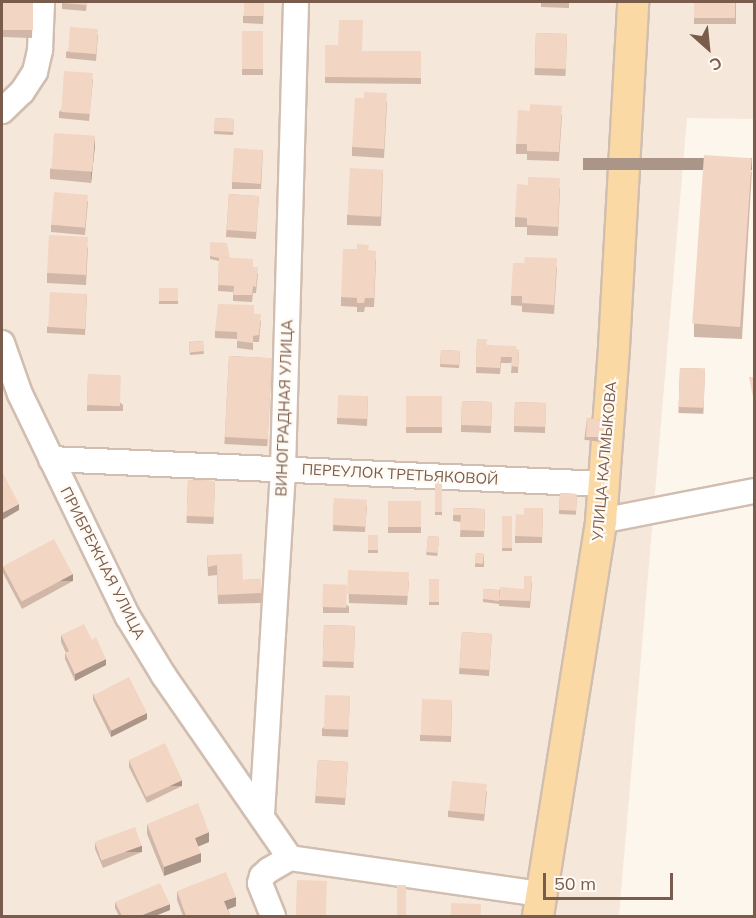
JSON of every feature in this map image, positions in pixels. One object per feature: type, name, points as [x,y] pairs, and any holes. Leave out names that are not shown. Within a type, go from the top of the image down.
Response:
[{"type":"main road","name":"УЛИЦА КАЛМЫКОВА","points":[[539,905],[601,521],[624,190],[633,2]]},
{"type":"street","points":[[2,111],[22,92],[35,72],[40,50],[42,2]]},
{"type":"street","name":"ВИНОГРАДНАЯ УЛИЦА","points":[[262,814],[283,469],[296,2]]},
{"type":"street","name":"ПРИБРЕЖНАЯ УЛИЦА","points":[[2,343],[20,394],[128,617],[164,676],[262,814],[290,858]]},
{"type":"street","name":"ПЕРЕУЛОК ТРЕТЬЯКОВОЙ","points":[[51,459],[604,484]]},
{"type":"street","points":[[601,521],[754,490]]},
{"type":"street","points":[[273,916],[262,893],[262,876],[290,858],[539,905]]},
{"type":"shaded area","points":[[2,2],[754,2],[754,119],[687,118],[619,916],[2,916]]},
{"type":"building","points":[[3,2],[33,2],[33,30],[3,30]]},
{"type":"building","points":[[62,2],[87,2],[86,5]]},
{"type":"building","points":[[244,2],[264,2],[264,16],[244,16]]},
{"type":"building","points":[[694,2],[735,2],[735,18],[694,18]]},
{"type":"building","points":[[339,20],[363,20],[362,51],[421,51],[421,78],[325,77],[325,45],[338,45]]},
{"type":"building","points":[[70,27],[98,29],[96,54],[68,52]]},
{"type":"building","points":[[242,31],[263,31],[263,69],[242,69]]},
{"type":"building","points":[[536,33],[567,34],[566,69],[535,68]]},
{"type":"building","points":[[64,71],[93,73],[90,114],[61,112]]},
{"type":"building","points":[[364,92],[387,93],[384,149],[352,147],[355,98],[364,98]]},
{"type":"building","points":[[530,104],[562,106],[559,152],[527,151],[527,144],[516,144],[518,110],[530,111]]},
{"type":"building","points":[[215,118],[234,119],[233,132],[214,131]]},
{"type":"building","points":[[54,133],[95,136],[92,172],[51,169]]},
{"type":"building","points":[[234,148],[263,150],[261,184],[232,182]]},
{"type":"building","points":[[704,155],[752,158],[740,327],[692,324]]},
{"type":"building","points":[[350,168],[383,170],[380,217],[348,215]]},
{"type":"building","points":[[528,177],[560,178],[558,227],[527,225],[527,218],[515,217],[517,184],[528,185]]},
{"type":"building","points":[[54,192],[88,195],[85,228],[51,225]]},
{"type":"building","points":[[229,194],[259,196],[256,232],[226,230]]},
{"type":"building","points":[[49,235],[88,237],[86,275],[47,273]]},
{"type":"building","points":[[210,242],[227,243],[230,258],[210,256]]},
{"type":"building","points":[[357,244],[369,245],[368,250],[376,251],[374,298],[365,298],[364,303],[357,303],[357,298],[341,297],[343,249],[357,249]]},
{"type":"building","points":[[219,257],[253,259],[253,267],[258,267],[256,287],[253,286],[252,295],[233,295],[234,286],[218,285]]},
{"type":"building","points":[[525,257],[557,258],[554,305],[522,303],[522,296],[511,296],[513,263],[524,263]]},
{"type":"building","points":[[159,288],[178,288],[178,301],[159,301]]},
{"type":"building","points":[[50,292],[87,294],[85,329],[48,327]]},
{"type":"building","points":[[218,304],[254,305],[254,314],[261,314],[259,335],[253,336],[253,343],[237,341],[237,332],[215,331]]},
{"type":"building","points":[[477,339],[487,339],[486,345],[516,346],[516,350],[519,350],[518,367],[511,366],[512,357],[501,357],[500,368],[476,367]]},
{"type":"building","points":[[203,341],[204,351],[190,352],[189,342]]},
{"type":"building","points":[[441,350],[460,351],[459,365],[440,364]]},
{"type":"building","points":[[229,356],[272,358],[268,439],[225,437]]},
{"type":"building","points":[[680,368],[705,369],[704,408],[679,407]]},
{"type":"building","points":[[88,374],[121,375],[120,406],[87,405]]},
{"type":"building","points":[[749,377],[754,377],[754,402]]},
{"type":"building","points":[[338,395],[368,396],[367,419],[337,418]]},
{"type":"building","points":[[406,396],[442,396],[442,427],[406,427]]},
{"type":"building","points":[[462,401],[492,402],[491,426],[461,425]]},
{"type":"building","points":[[515,402],[546,403],[545,427],[514,426]]},
{"type":"building","points":[[587,418],[604,420],[602,437],[586,437]]},
{"type":"building","points":[[2,471],[19,504],[2,513]]},
{"type":"building","points":[[188,480],[215,481],[214,517],[187,516]]},
{"type":"building","points":[[435,480],[442,480],[442,512],[435,512]]},
{"type":"building","points":[[560,493],[577,494],[576,511],[559,510]]},
{"type":"building","points":[[334,498],[367,500],[366,527],[333,525]]},
{"type":"building","points":[[388,501],[421,501],[421,527],[388,527]]},
{"type":"building","points":[[453,508],[485,509],[484,531],[460,530],[461,515],[453,515]]},
{"type":"building","points":[[524,508],[543,508],[542,537],[515,536],[516,514],[524,515]]},
{"type":"building","points":[[502,516],[512,516],[512,548],[502,548]]},
{"type":"building","points":[[368,535],[378,535],[378,550],[368,550]]},
{"type":"building","points":[[428,536],[439,537],[438,553],[427,552]]},
{"type":"building","points":[[54,539],[73,574],[22,602],[3,566]]},
{"type":"building","points":[[476,553],[484,554],[483,564],[475,563]]},
{"type":"building","points":[[242,554],[243,580],[261,579],[261,593],[218,595],[217,565],[208,567],[207,555]]},
{"type":"building","points":[[348,570],[409,572],[408,596],[347,594]]},
{"type":"building","points":[[524,576],[532,576],[530,601],[499,600],[500,587],[524,589]]},
{"type":"building","points":[[429,579],[439,579],[439,602],[429,602]]},
{"type":"building","points":[[323,584],[347,585],[346,608],[322,607]]},
{"type":"building","points":[[483,589],[499,590],[499,601],[483,599]]},
{"type":"building","points":[[84,624],[92,640],[96,637],[106,659],[75,674],[65,653],[69,651],[61,635]]},
{"type":"building","points":[[324,625],[355,626],[354,662],[323,661]]},
{"type":"building","points":[[462,632],[492,634],[489,670],[459,668]]},
{"type":"building","points":[[129,677],[147,713],[112,731],[93,695]]},
{"type":"building","points":[[325,695],[350,696],[349,730],[324,729]]},
{"type":"building","points":[[422,699],[452,700],[451,736],[421,735]]},
{"type":"building","points":[[165,743],[182,780],[146,797],[129,760]]},
{"type":"building","points":[[318,760],[348,762],[345,798],[315,796]]},
{"type":"building","points":[[452,781],[487,784],[484,814],[449,811]]},
{"type":"building","points":[[198,803],[209,832],[195,838],[201,853],[164,867],[147,824]]},
{"type":"building","points":[[135,827],[142,846],[101,861],[95,842]]},
{"type":"building","points":[[226,872],[236,897],[224,901],[230,916],[186,916],[177,891]]},
{"type":"building","points":[[297,880],[327,881],[326,916],[296,915]]},
{"type":"building","points":[[160,883],[170,904],[140,916],[122,916],[115,902]]},
{"type":"building","points":[[397,885],[406,885],[406,916],[397,916]]},
{"type":"building","points":[[451,903],[481,904],[481,916],[451,916]]}]
